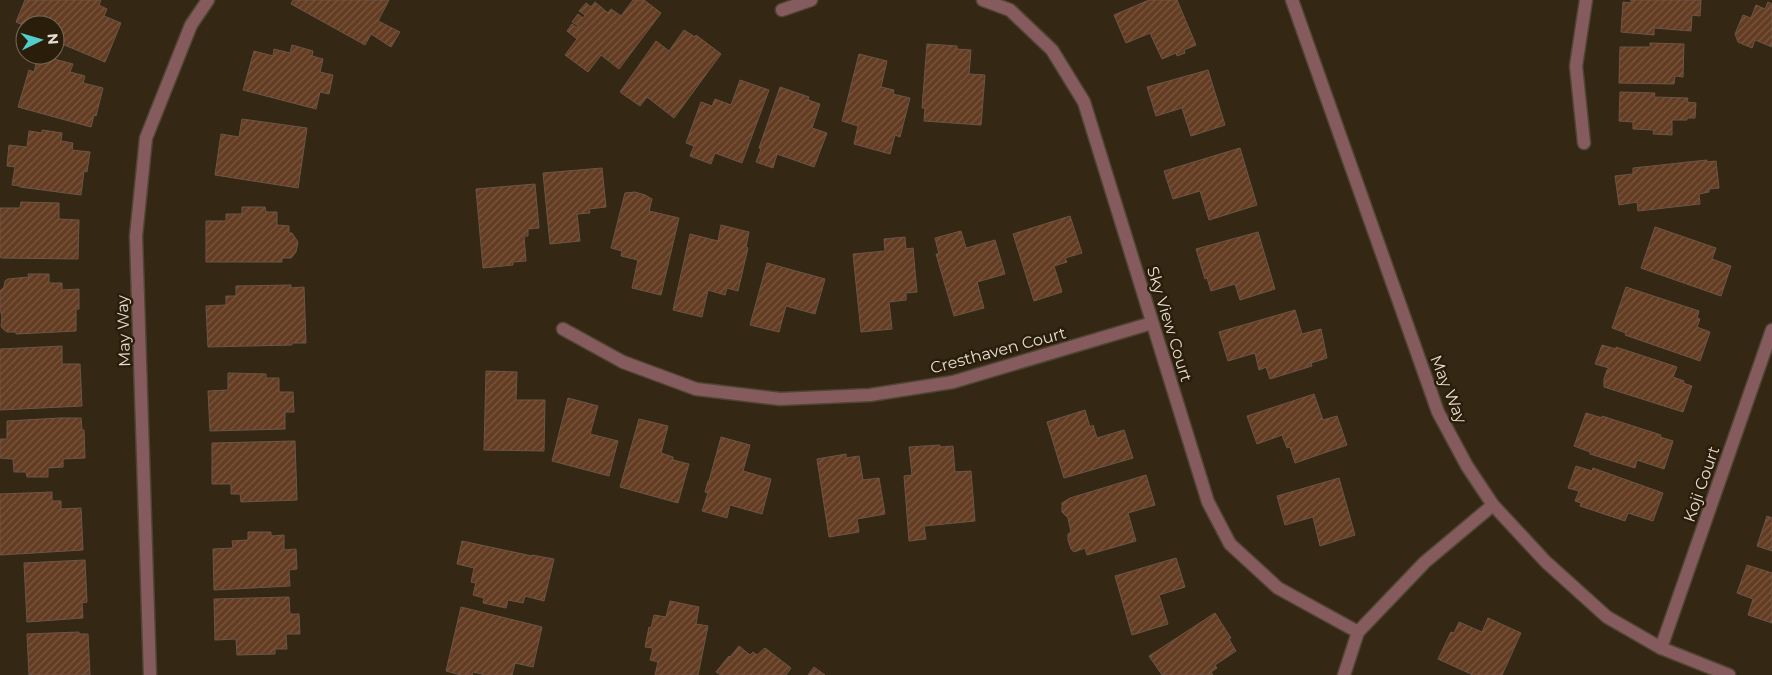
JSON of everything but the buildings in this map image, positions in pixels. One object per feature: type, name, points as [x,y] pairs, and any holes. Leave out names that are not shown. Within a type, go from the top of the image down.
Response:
[{"type":"street","name":"May Way","points":[[150,675],[136,236],[146,138],[190,25],[208,0]]},
{"type":"street","points":[[782,10],[811,0]]},
{"type":"street","name":"Sky View Court","points":[[984,0],[1010,10],[1052,50],[1084,102],[1208,502],[1230,544],[1278,588],[1358,632]]},
{"type":"street","name":"May Way","points":[[1292,0],[1438,412],[1467,466],[1494,505],[1546,562],[1607,617],[1661,648],[1729,675]]},
{"type":"street","points":[[1584,143],[1576,66],[1586,0]]},
{"type":"street","name":"Cresthaven Court","points":[[563,329],[623,362],[696,389],[780,400],[870,395],[953,382],[1152,323]]},
{"type":"street","name":"Koji Court","points":[[1661,648],[1772,330]]},
{"type":"street","points":[[1344,675],[1358,632],[1425,562],[1494,505]]}]
